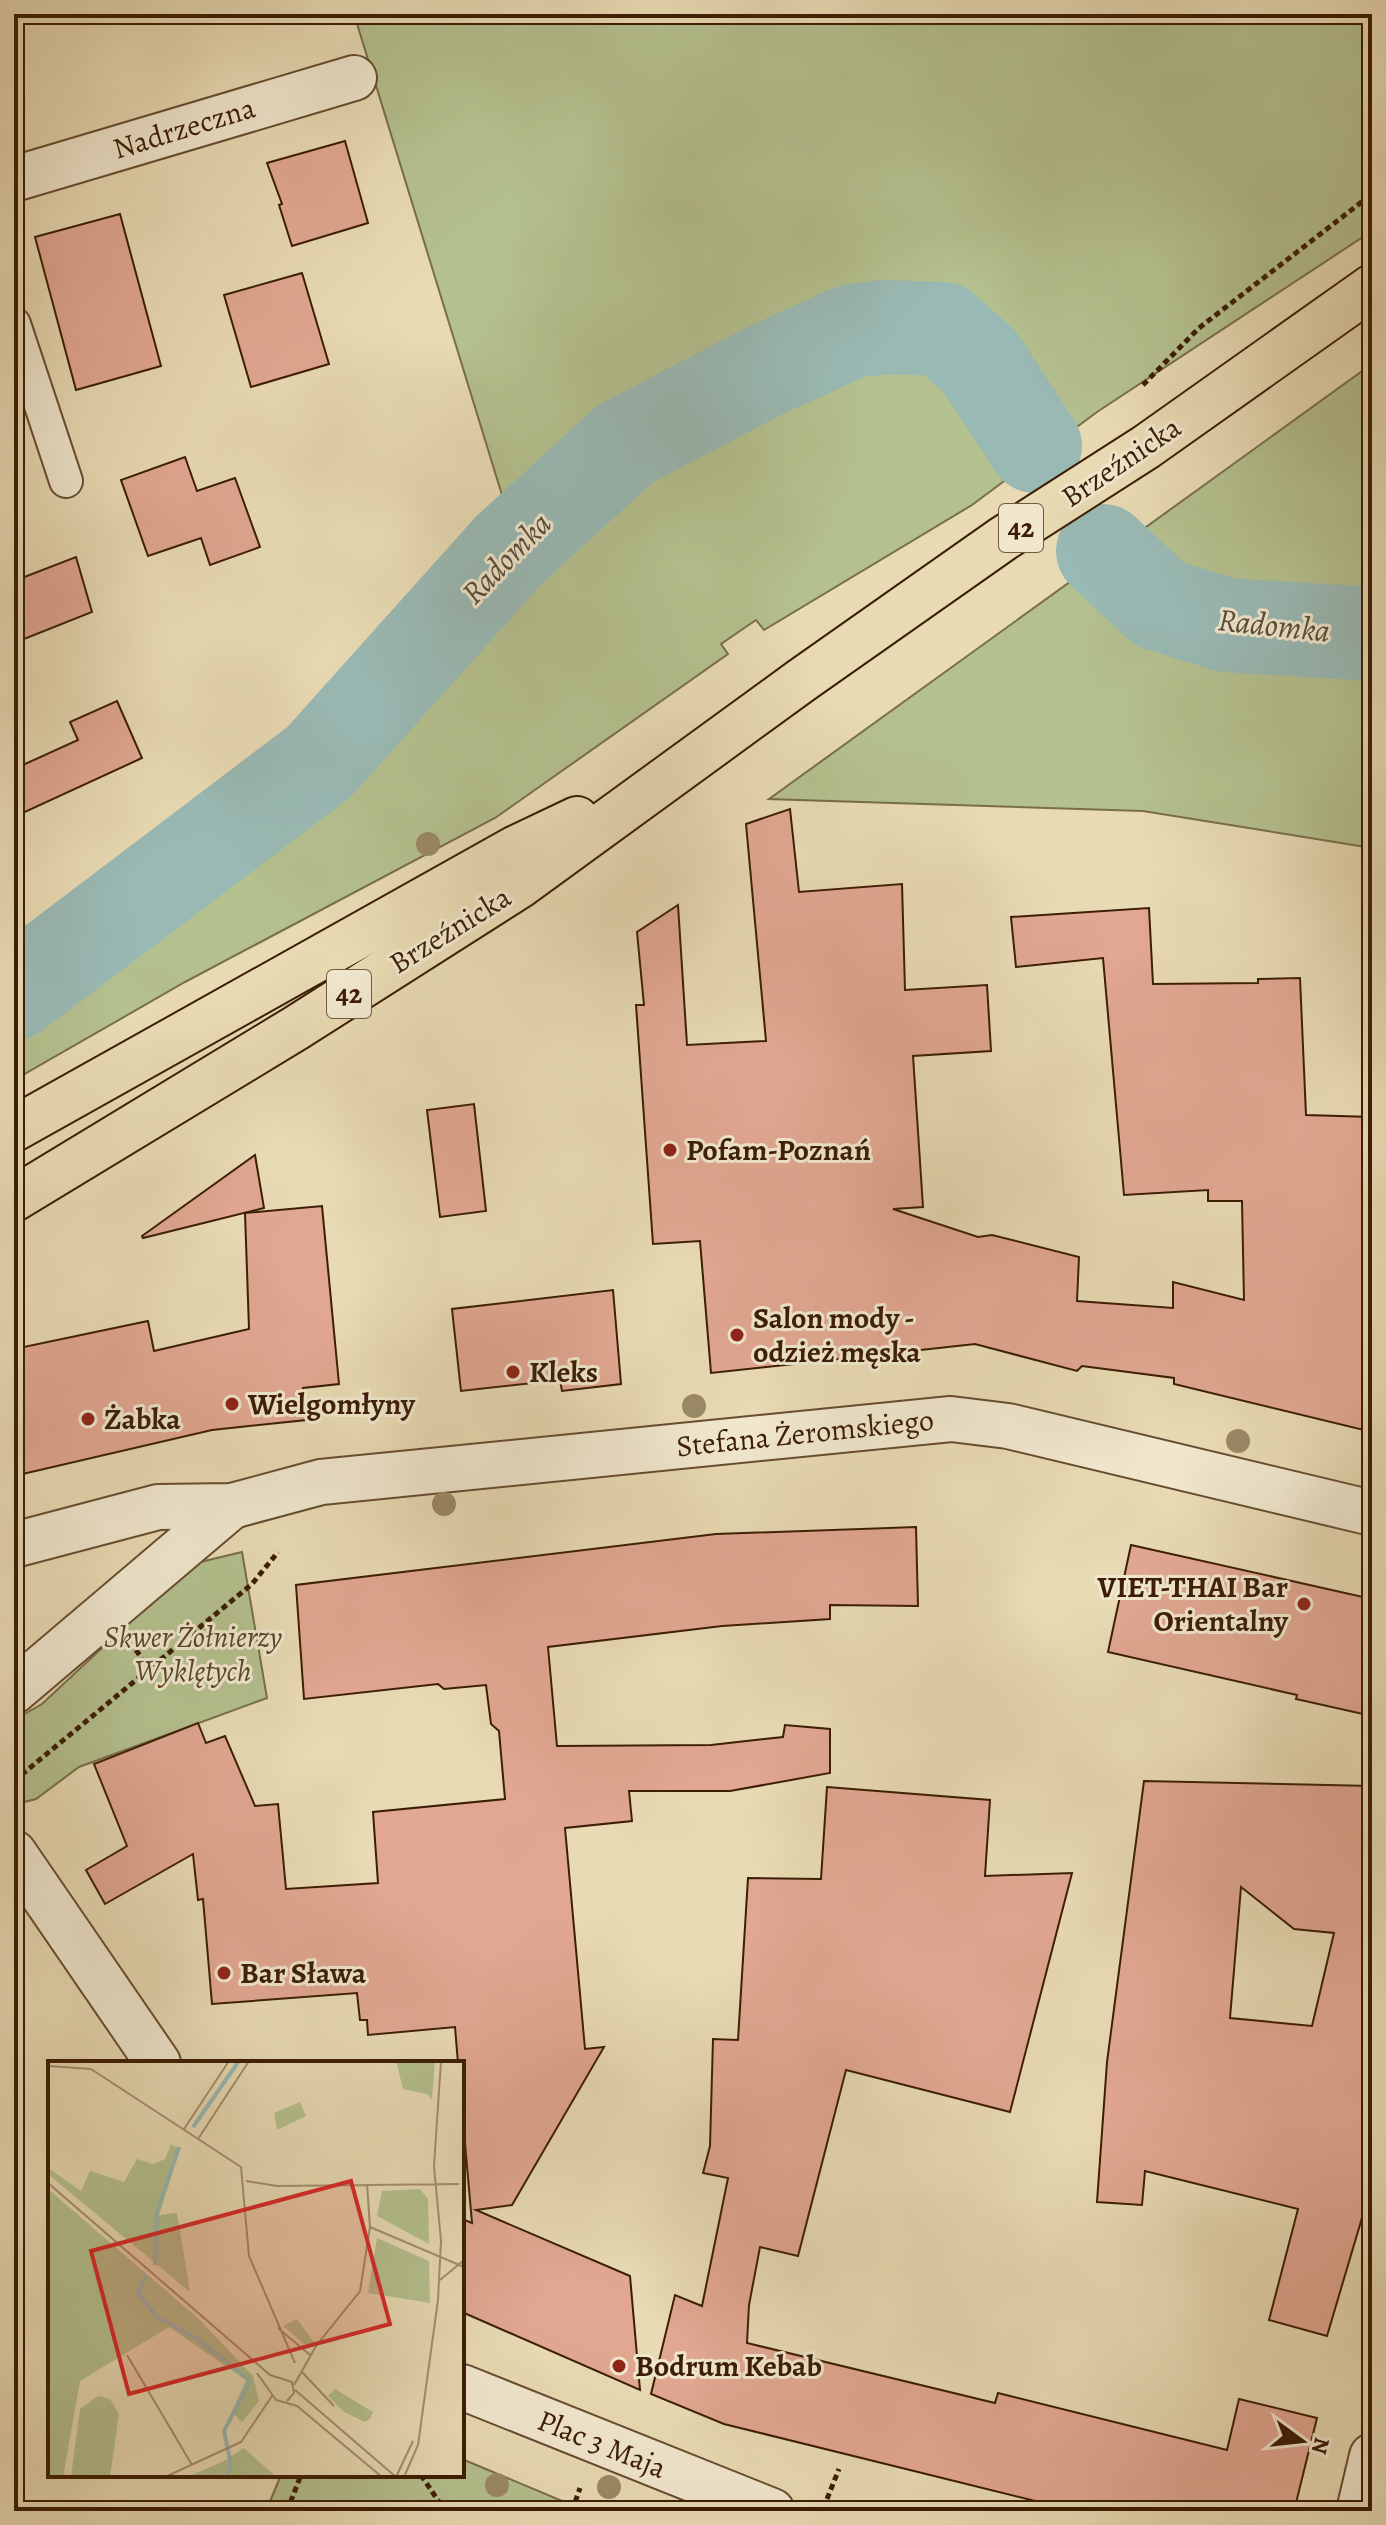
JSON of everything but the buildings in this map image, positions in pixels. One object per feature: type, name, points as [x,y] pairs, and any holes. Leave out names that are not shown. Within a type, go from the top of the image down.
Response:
[{"type":"main road","name":"Brzeźnicka","points":[[14,1199],[296,1028],[519,886],[673,772],[1004,538],[1146,447],[1372,287]]},
{"type":"main road","name":"Brzeźnicka","points":[[14,1129],[516,848],[673,772]]},
{"type":"street","name":"Nadrzeczna","points":[[14,179],[354,78]]},
{"type":"street","name":"Stefana Żeromskiego","points":[[232,1506],[321,1482],[951,1419],[1008,1426],[1372,1513]]},
{"type":"street","points":[[14,1545],[158,1507],[232,1506]]},
{"type":"street","points":[[14,1691],[232,1506]]},
{"type":"street","points":[[14,1853],[157,2061]]},
{"type":"street","name":"Plac 3 Maja","points":[[469,2390],[772,2511]]},
{"type":"street","points":[[1359,2511],[1372,2456]]},
{"type":"lane","points":[[14,324],[66,481]]},
{"type":"path","points":[[1136,391],[1199,328],[1372,194]]},
{"type":"path","points":[[14,1781],[252,1584],[278,1552]]},
{"type":"path","points":[[827,2499],[839,2469]]},
{"type":"path","points":[[287,2511],[300,2477]]},
{"type":"path","points":[[422,2477],[445,2511]]},
{"type":"path","points":[[572,2511],[580,2488]]},
{"type":"green space","points":[[354,14],[1372,14],[1372,231],[1097,412],[972,505],[764,630],[756,620],[721,644],[728,654],[495,818],[185,982],[14,1080],[14,965],[319,727],[510,521]]},
{"type":"green space","points":[[1372,364],[1372,848],[1143,811],[769,799]]},
{"type":"green space","name":"Skwer Żołnierzy Wyklętych","points":[[242,1552],[267,1698],[79,1767],[36,1799],[24,1802],[14,1788],[14,1720],[42,1704],[192,1564]]},
{"type":"green space","points":[[464,2460],[586,2511],[266,2511],[280,2477],[464,2477]]},
{"type":"waterway","name":"Radomka","points":[[14,993],[319,762],[509,550],[625,444],[762,372],[852,331],[886,327],[943,329],[980,362],[1035,446]]},
{"type":"waterway","name":"Radomka","points":[[1103,551],[1159,604],[1226,625],[1372,634]]},
{"type":"place","name":"Pofam-Poznań","points":[[670,1150]]},
{"type":"place","name":"Salon mody - odzież męska","points":[[737,1335]]},
{"type":"place","name":"Kleks","points":[[513,1372]]},
{"type":"place","name":"Wielgomłyny","points":[[232,1404]]},
{"type":"place","name":"Żabka","points":[[88,1419]]},
{"type":"place","name":"VIET-THAI Bar Orientalny","points":[[1304,1604]]},
{"type":"place","name":"Bar Sława","points":[[224,1973]]},
{"type":"place","name":"Bodrum Kebab","points":[[619,2366]]}]
